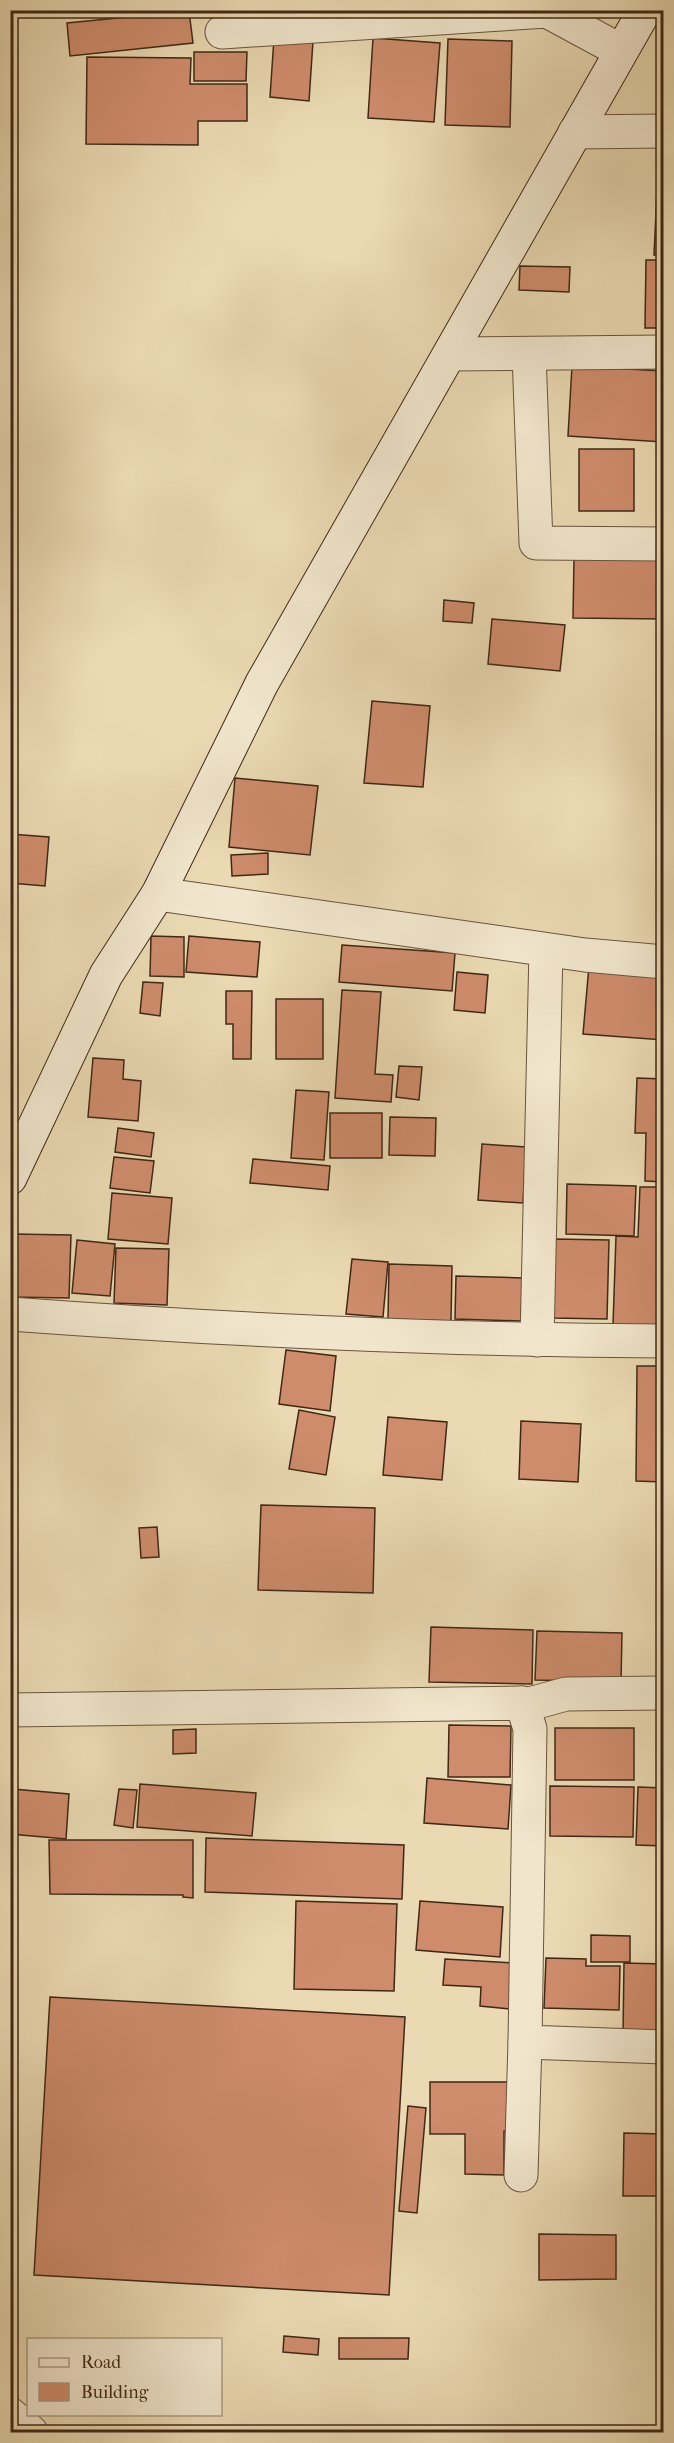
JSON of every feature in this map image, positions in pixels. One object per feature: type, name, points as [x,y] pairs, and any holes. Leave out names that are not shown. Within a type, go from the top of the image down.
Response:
[{"type":"street","points":[[10,1178],[106,975],[158,894],[262,683],[645,10]]},
{"type":"street","points":[[222,32],[547,11],[621,51]]},
{"type":"street","points":[[575,132],[663,131]]},
{"type":"street","points":[[450,354],[663,352]]},
{"type":"street","points":[[529,354],[536,543],[663,544]]},
{"type":"street","points":[[158,894],[546,950],[663,962]]},
{"type":"street","points":[[537,1340],[546,950]]},
{"type":"street","points":[[10,1314],[139,1323],[537,1340],[663,1341]]},
{"type":"street","points":[[10,1710],[522,1703],[526,1705],[566,1694],[663,1693]]},
{"type":"street","points":[[521,2175],[530,1729],[522,1703]]},
{"type":"street","points":[[525,2042],[663,2047]]},
{"type":"street","points":[[10,2414],[31,2433]]},
{"type":"building","points":[[189,11],[193,43],[70,56],[67,23]]},
{"type":"building","points":[[274,38],[313,41],[309,101],[270,97]]},
{"type":"building","points":[[373,38],[440,43],[434,122],[368,118]]},
{"type":"building","points":[[448,39],[512,41],[510,127],[445,125]]},
{"type":"building","points":[[194,52],[247,52],[246,81],[194,81]]},
{"type":"building","points":[[87,57],[191,58],[190,84],[247,84],[247,121],[198,121],[198,145],[86,144]]},
{"type":"building","points":[[658,170],[664,170],[664,255],[654,255]]},
{"type":"building","points":[[646,260],[664,260],[664,328],[645,328]]},
{"type":"building","points":[[520,266],[570,267],[569,292],[519,290]]},
{"type":"building","points":[[572,366],[664,371],[664,442],[568,436]]},
{"type":"building","points":[[579,449],[634,449],[634,511],[579,511]]},
{"type":"building","points":[[574,559],[664,560],[664,619],[573,618]]},
{"type":"building","points":[[444,600],[474,603],[472,623],[443,621]]},
{"type":"building","points":[[492,619],[565,625],[560,671],[488,664]]},
{"type":"building","points":[[372,701],[430,706],[423,787],[364,783]]},
{"type":"building","points":[[235,778],[318,786],[310,855],[229,847]]},
{"type":"building","points":[[10,834],[49,837],[45,886],[10,883]]},
{"type":"building","points":[[268,853],[268,874],[232,876],[231,855]]},
{"type":"building","points":[[151,936],[184,937],[184,977],[150,976]]},
{"type":"building","points":[[189,936],[260,942],[257,977],[186,972]]},
{"type":"building","points":[[342,945],[455,953],[452,991],[339,982]]},
{"type":"building","points":[[589,966],[664,972],[664,1040],[583,1034]]},
{"type":"building","points":[[457,972],[488,975],[485,1013],[454,1010]]},
{"type":"building","points":[[143,982],[163,983],[160,1016],[140,1013]]},
{"type":"building","points":[[342,990],[381,992],[375,1074],[393,1075],[391,1102],[335,1098]]},
{"type":"building","points":[[226,991],[252,991],[251,1059],[233,1059],[233,1024],[226,1024]]},
{"type":"building","points":[[276,999],[323,999],[323,1059],[276,1059]]},
{"type":"building","points":[[93,1058],[124,1060],[123,1079],[141,1081],[138,1121],[88,1117]]},
{"type":"building","points":[[399,1066],[422,1067],[419,1100],[396,1097]]},
{"type":"building","points":[[637,1078],[664,1079],[664,1182],[645,1181],[646,1133],[635,1133]]},
{"type":"building","points":[[296,1090],[329,1092],[324,1160],[291,1158]]},
{"type":"building","points":[[330,1113],[382,1113],[382,1158],[330,1158]]},
{"type":"building","points":[[390,1117],[436,1118],[435,1156],[389,1155]]},
{"type":"building","points":[[118,1128],[154,1133],[151,1157],[115,1152]]},
{"type":"building","points":[[482,1144],[526,1147],[523,1203],[478,1200]]},
{"type":"building","points":[[114,1157],[154,1161],[150,1193],[110,1188]]},
{"type":"building","points":[[253,1159],[330,1166],[328,1190],[250,1183]]},
{"type":"building","points":[[567,1184],[636,1186],[634,1236],[566,1234]]},
{"type":"building","points":[[640,1187],[664,1187],[664,1326],[613,1325],[616,1236],[638,1237]]},
{"type":"building","points":[[112,1193],[172,1198],[168,1244],[108,1239]]},
{"type":"building","points":[[14,1234],[71,1235],[69,1298],[12,1297]]},
{"type":"building","points":[[555,1239],[609,1240],[607,1319],[553,1318]]},
{"type":"building","points":[[77,1240],[115,1244],[110,1296],[72,1293]]},
{"type":"building","points":[[116,1248],[169,1249],[167,1305],[114,1303]]},
{"type":"building","points":[[352,1259],[388,1262],[383,1317],[346,1314]]},
{"type":"building","points":[[389,1264],[452,1266],[451,1321],[388,1319]]},
{"type":"building","points":[[456,1276],[523,1278],[521,1321],[455,1319]]},
{"type":"building","points":[[286,1350],[336,1356],[330,1411],[279,1404]]},
{"type":"building","points":[[637,1366],[664,1366],[664,1482],[636,1481]]},
{"type":"building","points":[[299,1410],[335,1417],[326,1475],[289,1469]]},
{"type":"building","points":[[388,1417],[447,1422],[442,1480],[383,1475]]},
{"type":"building","points":[[521,1421],[581,1424],[578,1482],[519,1479]]},
{"type":"building","points":[[261,1505],[375,1508],[373,1593],[258,1590]]},
{"type":"building","points":[[157,1527],[159,1557],[141,1558],[139,1528]]},
{"type":"building","points":[[431,1627],[533,1630],[532,1684],[429,1682]]},
{"type":"building","points":[[537,1631],[622,1633],[621,1682],[535,1680]]},
{"type":"building","points":[[449,1725],[511,1726],[510,1777],[448,1777]]},
{"type":"building","points":[[555,1728],[634,1728],[634,1780],[555,1780]]},
{"type":"building","points":[[196,1729],[196,1753],[173,1754],[173,1730]]},
{"type":"building","points":[[10,1749],[16,1749],[13,1789],[69,1794],[66,1839],[10,1834]]},
{"type":"building","points":[[427,1778],[511,1785],[508,1829],[424,1823]]},
{"type":"building","points":[[140,1784],[256,1793],[252,1836],[137,1827]]},
{"type":"building","points":[[550,1786],[634,1787],[633,1837],[550,1836]]},
{"type":"building","points":[[638,1787],[664,1788],[664,1846],[636,1845]]},
{"type":"building","points":[[119,1789],[137,1790],[133,1828],[114,1825]]},
{"type":"building","points":[[206,1838],[404,1845],[402,1899],[205,1892]]},
{"type":"building","points":[[49,1840],[193,1840],[193,1898],[183,1897],[183,1895],[50,1894]]},
{"type":"building","points":[[296,1901],[397,1904],[394,1991],[294,1989]]},
{"type":"building","points":[[420,1901],[503,1907],[500,1957],[416,1950]]},
{"type":"building","points":[[591,1935],[630,1936],[630,1962],[591,1962]]},
{"type":"building","points":[[546,1958],[586,1959],[586,1966],[620,1966],[619,2010],[544,2008]]},
{"type":"building","points":[[445,1959],[514,1963],[511,2009],[480,2006],[481,1987],[443,1985]]},
{"type":"building","points":[[624,1963],[664,1964],[664,2036],[623,2035]]},
{"type":"building","points":[[50,1997],[405,2017],[389,2295],[34,2275]]},
{"type":"building","points":[[430,2082],[512,2082],[512,2131],[504,2131],[504,2175],[465,2174],[465,2134],[430,2134]]},
{"type":"building","points":[[408,2106],[426,2108],[417,2213],[399,2211]]},
{"type":"building","points":[[624,2133],[664,2134],[664,2196],[623,2196]]},
{"type":"building","points":[[539,2234],[616,2235],[616,2279],[539,2280]]},
{"type":"building","points":[[284,2336],[319,2339],[318,2355],[283,2352]]},
{"type":"building","points":[[339,2338],[409,2338],[408,2359],[339,2359]]}]
